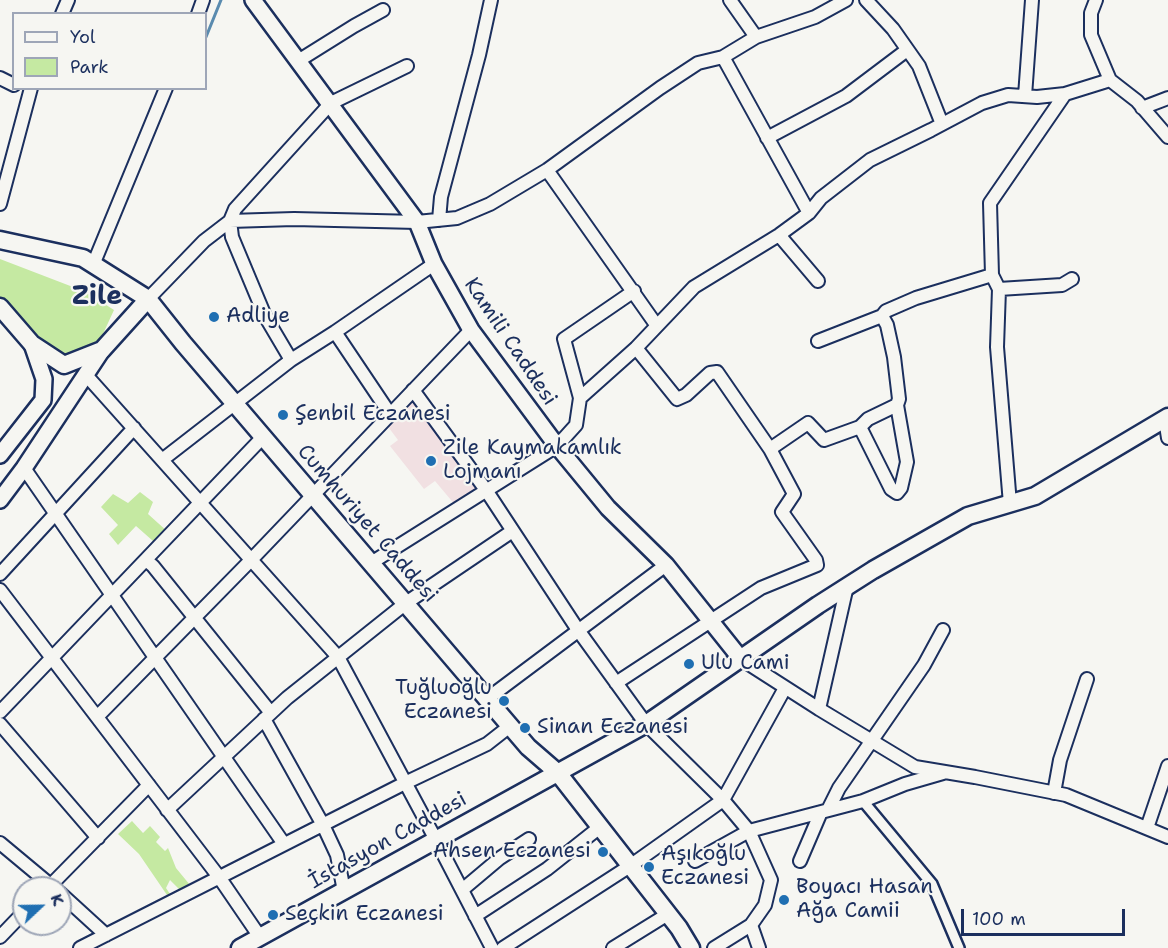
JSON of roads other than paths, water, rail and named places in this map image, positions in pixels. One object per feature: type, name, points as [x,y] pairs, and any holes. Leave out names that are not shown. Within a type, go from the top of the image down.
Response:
[{"type":"main road","name":"Cumhuriyet Caddesi","points":[[0,240],[83,258],[148,299],[528,747],[558,773],[668,914],[691,948]]},
{"type":"main road","points":[[0,307],[32,344],[64,365],[102,350],[148,299]]},
{"type":"main road","name":"İstasyon Caddesi","points":[[240,948],[646,724],[847,586],[968,516],[1035,496],[1167,418]]},
{"type":"street","name":"Kamili Caddesi","points":[[253,0],[417,222],[434,264],[471,330],[557,446],[608,508],[666,565],[741,659]]},
{"type":"street","points":[[439,220],[441,197],[479,56],[490,0]]},
{"type":"street","points":[[730,0],[756,37]]},
{"type":"street","points":[[148,299],[204,241],[230,221],[294,219],[417,222],[458,218],[490,204],[547,170],[670,81],[699,63],[723,57],[756,37],[815,17],[846,0]]},
{"type":"street","points":[[866,0],[893,29],[919,66],[942,124]]},
{"type":"street","points":[[1025,96],[1032,0]]},
{"type":"street","points":[[1096,0],[1091,13],[1091,35],[1110,80],[1142,108],[1168,137]]},
{"type":"street","points":[[298,61],[383,10]]},
{"type":"street","points":[[767,138],[846,96],[907,50]]},
{"type":"street","points":[[723,57],[809,213]]},
{"type":"street","points":[[291,360],[265,316],[232,237],[230,221],[235,209],[331,103],[407,66]]},
{"type":"street","points":[[580,398],[636,348],[694,287],[779,236],[809,213],[821,198],[870,160],[982,103],[1008,95],[1065,94],[1110,80]]},
{"type":"street","points":[[0,204],[27,90]]},
{"type":"street","points":[[93,265],[165,90]]},
{"type":"street","points":[[1010,504],[997,347],[999,289],[992,275],[990,203],[1065,94]]},
{"type":"street","points":[[1142,108],[1168,98]]},
{"type":"street","points":[[547,170],[657,326]]},
{"type":"street","points":[[779,236],[818,281]]},
{"type":"street","points":[[162,460],[291,360],[434,264]]},
{"type":"street","points":[[819,341],[882,316],[886,311],[916,298],[992,275]]},
{"type":"street","points":[[999,289],[1062,285],[1072,279]]},
{"type":"street","points":[[371,563],[557,446],[576,425],[580,398],[564,339],[634,291]]},
{"type":"street","points":[[860,427],[891,489],[897,493],[901,488],[907,462],[897,405],[899,399],[894,357],[887,326],[882,316]]},
{"type":"street","points":[[97,717],[471,330]]},
{"type":"street","points":[[335,332],[390,414]]},
{"type":"street","points":[[0,455],[43,400],[44,379],[32,344]]},
{"type":"street","points":[[616,683],[761,588],[818,565],[782,512],[794,494],[770,450],[717,372],[710,373],[686,395],[677,399],[636,348]]},
{"type":"street","points":[[0,500],[24,468],[102,350]]},
{"type":"street","points":[[86,375],[338,657],[492,948]]},
{"type":"street","points":[[413,390],[486,490],[511,532],[578,630],[646,724],[723,800],[749,831],[771,880],[765,905],[751,925],[714,948]]},
{"type":"street","points":[[770,450],[808,423],[824,440],[860,427],[868,420],[897,405]]},
{"type":"street","points":[[1167,418],[1168,438]]},
{"type":"street","points":[[0,574],[134,428]]},
{"type":"street","points":[[0,712],[263,437]]},
{"type":"street","points":[[24,468],[284,844]]},
{"type":"street","points":[[168,810],[268,716],[338,657],[406,603],[511,532]]},
{"type":"street","points":[[146,560],[194,618],[268,716],[337,855],[344,891]]},
{"type":"street","points":[[487,699],[666,565]]},
{"type":"street","points":[[819,709],[847,586]]},
{"type":"street","points":[[0,590],[219,877],[260,937]]},
{"type":"street","points":[[800,861],[824,811],[924,665],[943,630]]},
{"type":"street","points":[[741,659],[784,688],[915,767],[1066,795],[1168,837]]},
{"type":"street","points":[[1054,793],[1060,760],[1087,679]]},
{"type":"street","points":[[503,948],[630,866],[723,800],[784,688]]},
{"type":"street","points":[[0,724],[98,838]]},
{"type":"street","points":[[80,948],[405,783],[487,744],[510,726]]},
{"type":"street","points":[[1147,828],[1168,766]]},
{"type":"street","points":[[695,861],[749,831],[863,801],[905,784],[947,772]]},
{"type":"street","points":[[64,876],[149,785]]},
{"type":"street","points":[[863,801],[932,884],[959,948]]},
{"type":"street","points":[[475,915],[547,869],[600,827]]},
{"type":"street","points":[[462,890],[500,858],[529,839]]},
{"type":"street","points":[[0,843],[38,876]]},
{"type":"street","points":[[72,905],[106,935]]},
{"type":"street","points":[[613,948],[668,914]]},
{"type":"street","points":[[0,937],[12,924]]},
{"type":"street","points":[[751,925],[759,948]]},
{"type":"waterway","points":[[207,35],[221,0]]},
{"type":"place","name":"Adliye","points":[[214,317]]},
{"type":"place","name":"Şenbil Eczanesi","points":[[283,415]]},
{"type":"place","name":"Zile Kaymakamlık Lojmanı","points":[[431,461]]},
{"type":"place","name":"Ulu Cami","points":[[689,664]]},
{"type":"place","name":"Tuğluoğlu Eczanesi","points":[[504,701]]},
{"type":"place","name":"Sinan Eczanesi","points":[[525,728]]},
{"type":"place","name":"Ahsen Eczanesi","points":[[603,852]]},
{"type":"place","name":"Aşıkoğlu Eczanesi","points":[[649,867]]},
{"type":"place","name":"Boyacı Hasan Ağa Camii","points":[[784,900]]},
{"type":"place","name":"Seçkin Eczanesi","points":[[273,915]]},
{"type":"district","name":"Zile","points":[[97,297]]}]
